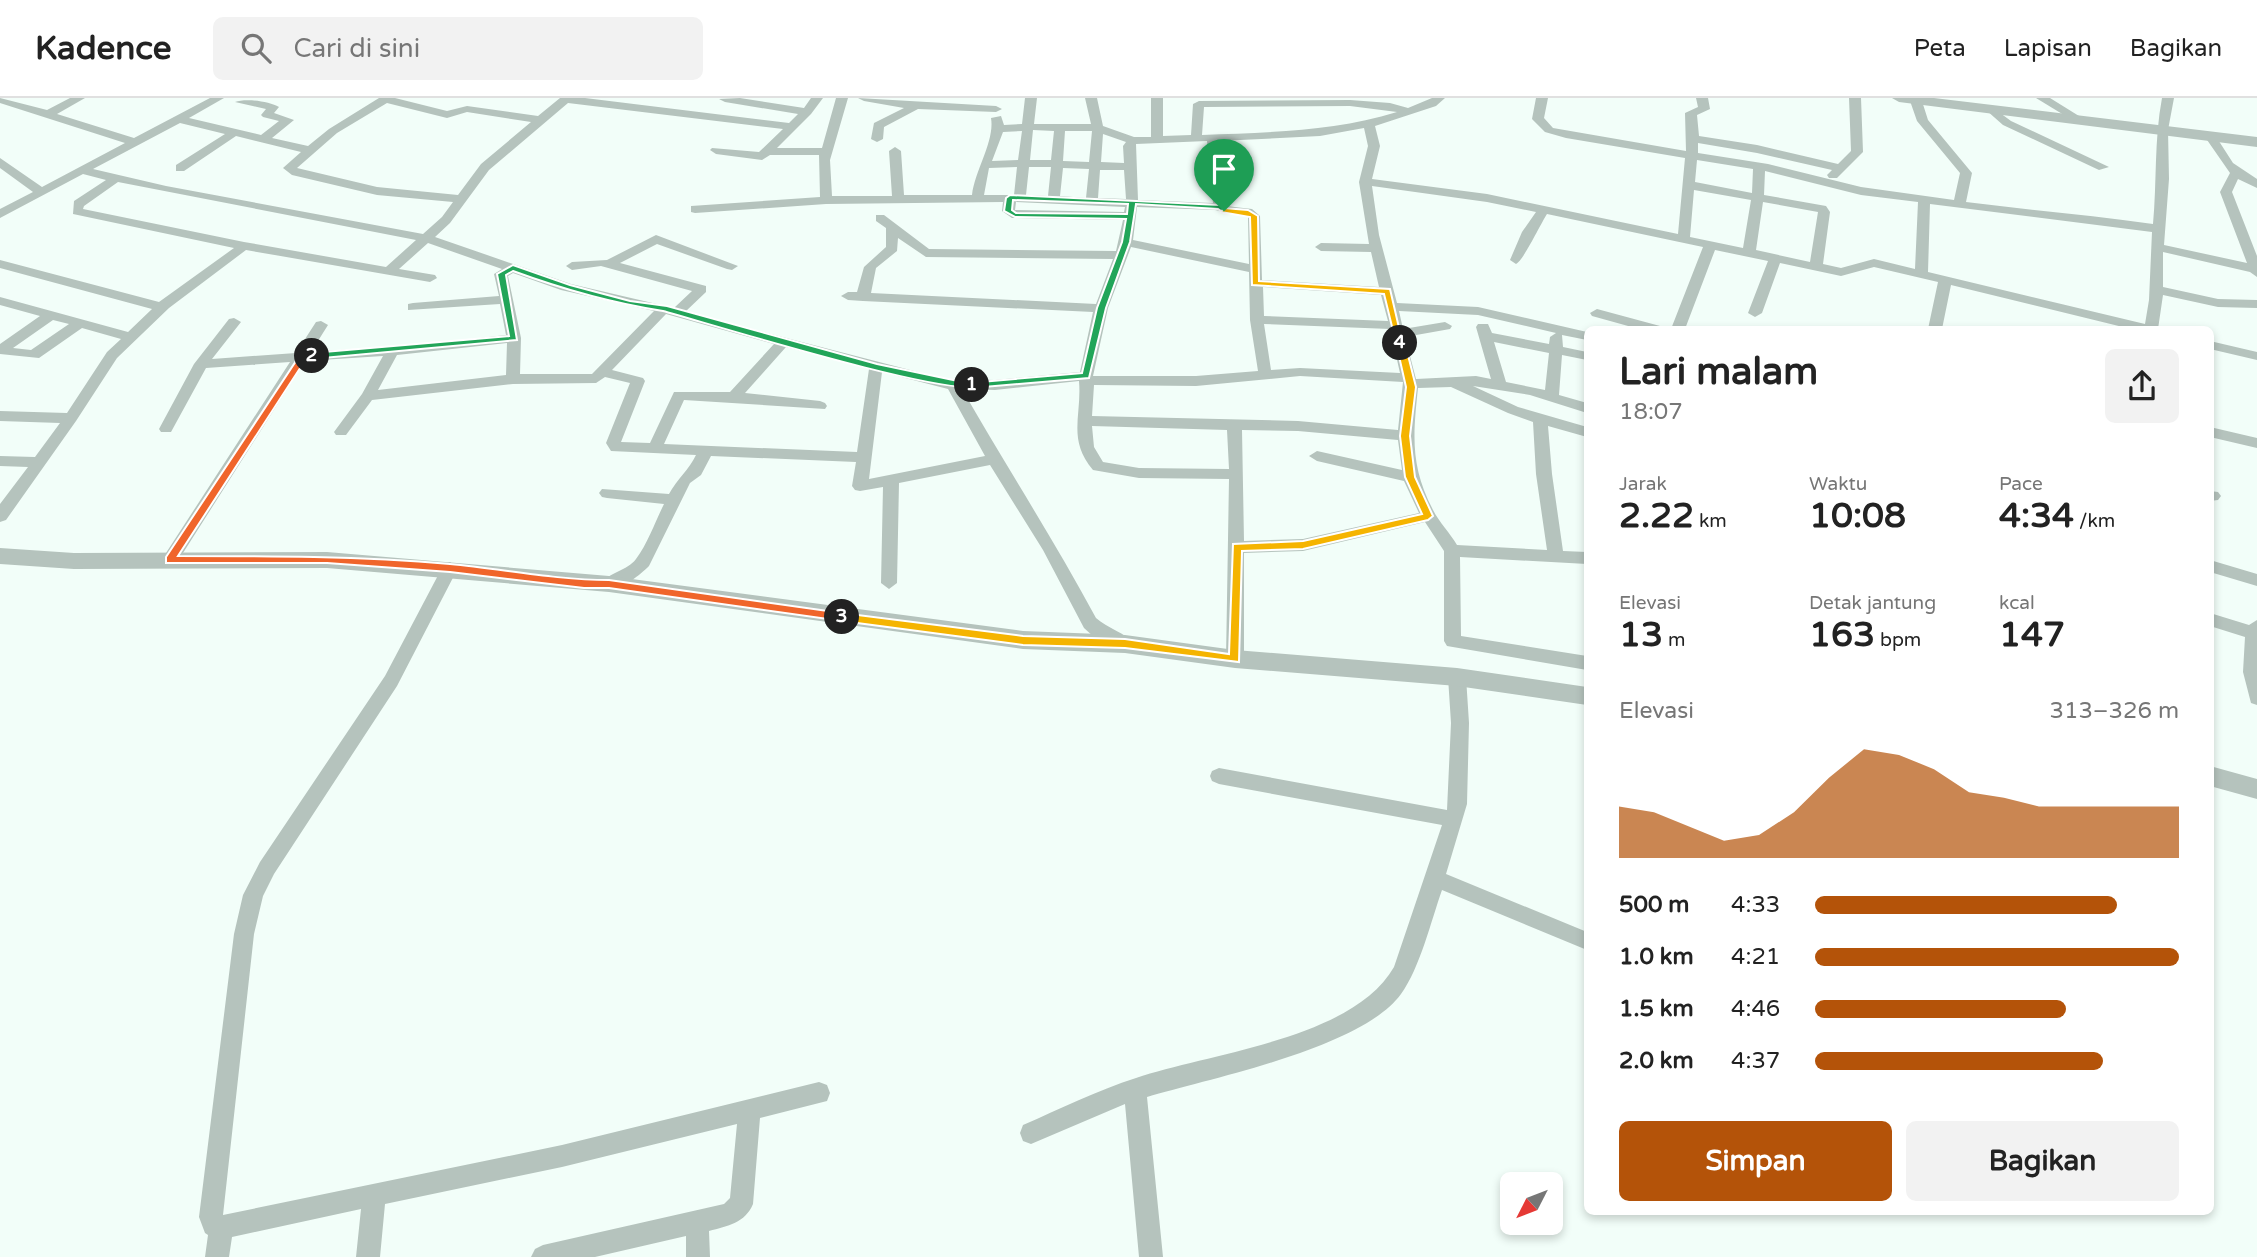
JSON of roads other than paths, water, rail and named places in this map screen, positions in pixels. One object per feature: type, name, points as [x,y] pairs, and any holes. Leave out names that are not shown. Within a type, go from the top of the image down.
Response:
[{"type":"street","points":[[48,114],[79,98]]},
{"type":"street","points":[[0,214],[217,98],[245,100],[273,107],[267,115],[288,120],[262,139]]},
{"type":"street","points":[[462,199],[377,191],[291,171],[290,165],[333,131],[387,98],[447,115],[464,109],[540,120]]},
{"type":"street","points":[[716,150],[760,157],[793,127],[817,98]]},
{"type":"street","points":[[827,200],[824,165],[842,98]]},
{"type":"street","points":[[864,98],[916,106],[996,104],[999,129],[984,165],[977,200]]},
{"type":"street","points":[[1031,98],[1025,162],[1015,198],[1008,211],[1015,215],[1131,216]]},
{"type":"street","points":[[1091,98],[1098,128],[1092,200]]},
{"type":"street","points":[[1157,98],[1157,139]]},
{"type":"street","points":[[999,129],[1098,128],[1133,141],[1320,133],[1369,124],[1432,104],[1439,98]]},
{"type":"street","points":[[1542,98],[1538,119],[1549,130],[1570,136],[1759,167],[1825,183],[1924,200],[2081,217],[2159,229]]},
{"type":"street","points":[[1684,237],[1693,139],[1691,111],[1704,109],[1702,98]]},
{"type":"street","points":[[1825,183],[1857,152],[1855,98]]},
{"type":"street","points":[[1899,98],[2257,142]]},
{"type":"street","points":[[2042,98],[2081,121]]},
{"type":"street","points":[[2151,326],[2156,300],[2163,179],[2162,130],[2168,98]]},
{"type":"street","points":[[389,271],[446,220],[485,167],[566,99],[793,127]]},
{"type":"street","points":[[725,99],[807,112]]},
{"type":"street","points":[[1916,99],[1923,121],[1966,173],[1959,205]]},
{"type":"street","points":[[1196,139],[1198,104],[1252,101],[1390,102],[1407,111]]},
{"type":"street","points":[[10,102],[134,142]]},
{"type":"street","points":[[877,139],[878,125],[916,106]]},
{"type":"street","points":[[1992,110],[2015,127],[2103,167]]},
{"type":"street","points":[[178,119],[309,150]]},
{"type":"street","points":[[1369,124],[1374,146],[1365,182],[1377,248],[1410,381],[1405,436],[1410,477],[1428,516],[1440,529],[1452,551],[1453,641],[1584,663]]},
{"type":"street","points":[[1054,198],[1060,128]]},
{"type":"street","points":[[180,168],[236,132]]},
{"type":"street","points":[[2211,137],[2235,174],[2257,184]]},
{"type":"street","points":[[1213,139],[1220,207]]},
{"type":"street","points":[[1693,139],[1757,149],[1840,168]]},
{"type":"street","points":[[1133,141],[1129,146],[1131,216],[1124,249],[1101,308],[1086,378],[1083,421],[1089,452],[1095,464],[1104,468],[1150,474],[1237,474]]},
{"type":"street","points":[[768,151],[826,152]]},
{"type":"street","points":[[895,152],[898,199]]},
{"type":"street","points":[[0,162],[41,192]]},
{"type":"street","points":[[984,165],[1025,162],[1057,166],[1130,167]]},
{"type":"street","points":[[1749,253],[1758,197],[1759,167]]},
{"type":"street","points":[[84,171],[427,239],[566,287],[670,311],[876,367],[953,384],[995,385],[1086,378],[1196,381],[1308,372],[1410,381],[1476,381],[1500,384],[1584,407]]},
{"type":"street","points":[[2235,174],[2226,192],[2256,271]]},
{"type":"street","points":[[115,179],[78,204],[77,211],[244,246],[430,278]]},
{"type":"street","points":[[1365,182],[1487,198],[1850,272],[1874,263],[2137,326]]},
{"type":"street","points":[[1689,185],[1824,210],[1816,266]]},
{"type":"street","points":[[695,209],[827,200],[1054,198],[1220,207],[1224,211],[1248,212],[1254,216],[1258,326],[1265,374]]},
{"type":"street","points":[[1921,275],[1924,200]]},
{"type":"street","points":[[1516,260],[1528,232],[1545,209]]},
{"type":"street","points":[[880,218],[920,250],[933,254],[1124,249],[1255,276],[1387,291]]},
{"type":"street","points":[[863,297],[868,270],[892,248],[892,228]]},
{"type":"street","points":[[2240,232],[2257,235]]},
{"type":"street","points":[[608,264],[656,239],[733,266]]},
{"type":"street","points":[[1679,326],[1711,244]]},
{"type":"street","points":[[0,516],[71,418],[104,365],[162,307],[244,246]]},
{"type":"street","points":[[1321,247],[1377,248]]},
{"type":"street","points":[[2157,247],[2256,271]]},
{"type":"street","points":[[1755,313],[1775,258]]},
{"type":"street","points":[[368,396],[513,379],[590,379],[603,372],[670,311],[701,289],[608,264],[593,262],[572,266]]},
{"type":"street","points":[[0,264],[162,307]]},
{"type":"street","points":[[513,268],[501,274],[514,338],[513,379]]},
{"type":"street","points":[[1936,326],[1945,281]]},
{"type":"street","points":[[2155,289],[2218,303],[2257,304]]},
{"type":"street","points":[[848,296],[1101,308]]},
{"type":"street","points":[[413,307],[507,299]]},
{"type":"street","points":[[0,301],[130,337]]},
{"type":"street","points":[[1391,307],[1478,311],[1584,335]]},
{"type":"street","points":[[1478,311],[1500,384]]},
{"type":"street","points":[[1597,313],[1644,326]]},
{"type":"street","points":[[0,350],[51,315]]},
{"type":"street","points":[[166,429],[201,364],[234,322]]},
{"type":"street","points":[[0,350],[34,355],[80,323]]},
{"type":"street","points":[[1258,326],[1325,329],[1331,328],[1333,323],[1416,333],[1445,326]]},
{"type":"street","points":[[170,560],[303,357],[321,325]]},
{"type":"street","points":[[1552,397],[1558,329]]},
{"type":"street","points":[[1486,336],[1584,355]]},
{"type":"street","points":[[201,364],[392,351],[514,338]]},
{"type":"street","points":[[734,397],[783,342]]},
{"type":"street","points":[[2214,346],[2257,356]]},
{"type":"street","points":[[341,432],[368,396],[392,351]]},
{"type":"street","points":[[876,367],[860,486],[891,482],[994,459]]},
{"type":"street","points":[[603,372],[638,381],[614,446],[863,457]]},
{"type":"street","points":[[1451,381],[1513,410],[1584,431]]},
{"type":"street","points":[[953,384],[994,459],[1050,548],[1090,623],[1100,632],[1125,644]]},
{"type":"street","points":[[655,448],[679,395],[734,397],[820,406]]},
{"type":"street","points":[[0,416],[71,418]]},
{"type":"street","points":[[1541,419],[1544,474],[1556,556]]},
{"type":"street","points":[[1083,421],[1298,426],[1405,436]]},
{"type":"street","points":[[1234,425],[1237,474],[1235,659]]},
{"type":"street","points":[[2214,433],[2257,443]]},
{"type":"street","points":[[609,584],[634,571],[643,562],[684,480],[698,467],[706,450]]},
{"type":"street","points":[[1317,456],[1410,477]]},
{"type":"street","points":[[0,461],[39,462]]},
{"type":"street","points":[[889,583],[891,482]]},
{"type":"street","points":[[607,492],[675,500]]},
{"type":"street","points":[[1236,547],[1303,545],[1428,516]]},
{"type":"street","points":[[1452,551],[1584,558]]},
{"type":"street","points":[[0,556],[74,561],[327,559],[450,568],[584,584],[609,584],[1023,640],[1125,644],[1235,659],[1457,677],[1584,696]]},
{"type":"street","points":[[2214,567],[2257,580]]},
{"type":"street","points":[[450,568],[391,681],[314,794],[253,895],[244,934],[211,1217],[213,1224],[221,1227],[374,1197],[562,1156],[819,1093]]},
{"type":"street","points":[[2214,620],[2255,629],[2253,681],[2257,698]]},
{"type":"street","points":[[1031,1133],[1135,1089],[1297,1044],[1352,1022],[1393,989],[1403,971],[1458,804],[1457,677]]},
{"type":"street","points":[[1219,775],[1453,819]]},
{"type":"street","points":[[2214,777],[2257,789]]},
{"type":"street","points":[[1435,878],[1584,940]]},
{"type":"street","points":[[1135,1089],[1151,1257]]},
{"type":"street","points":[[542,1257],[730,1214],[741,1204],[750,1109]]},
{"type":"street","points":[[368,1257],[374,1197]]},
{"type":"street","points":[[697,1221],[698,1257]]},
{"type":"street","points":[[217,1257],[221,1227]]}]
